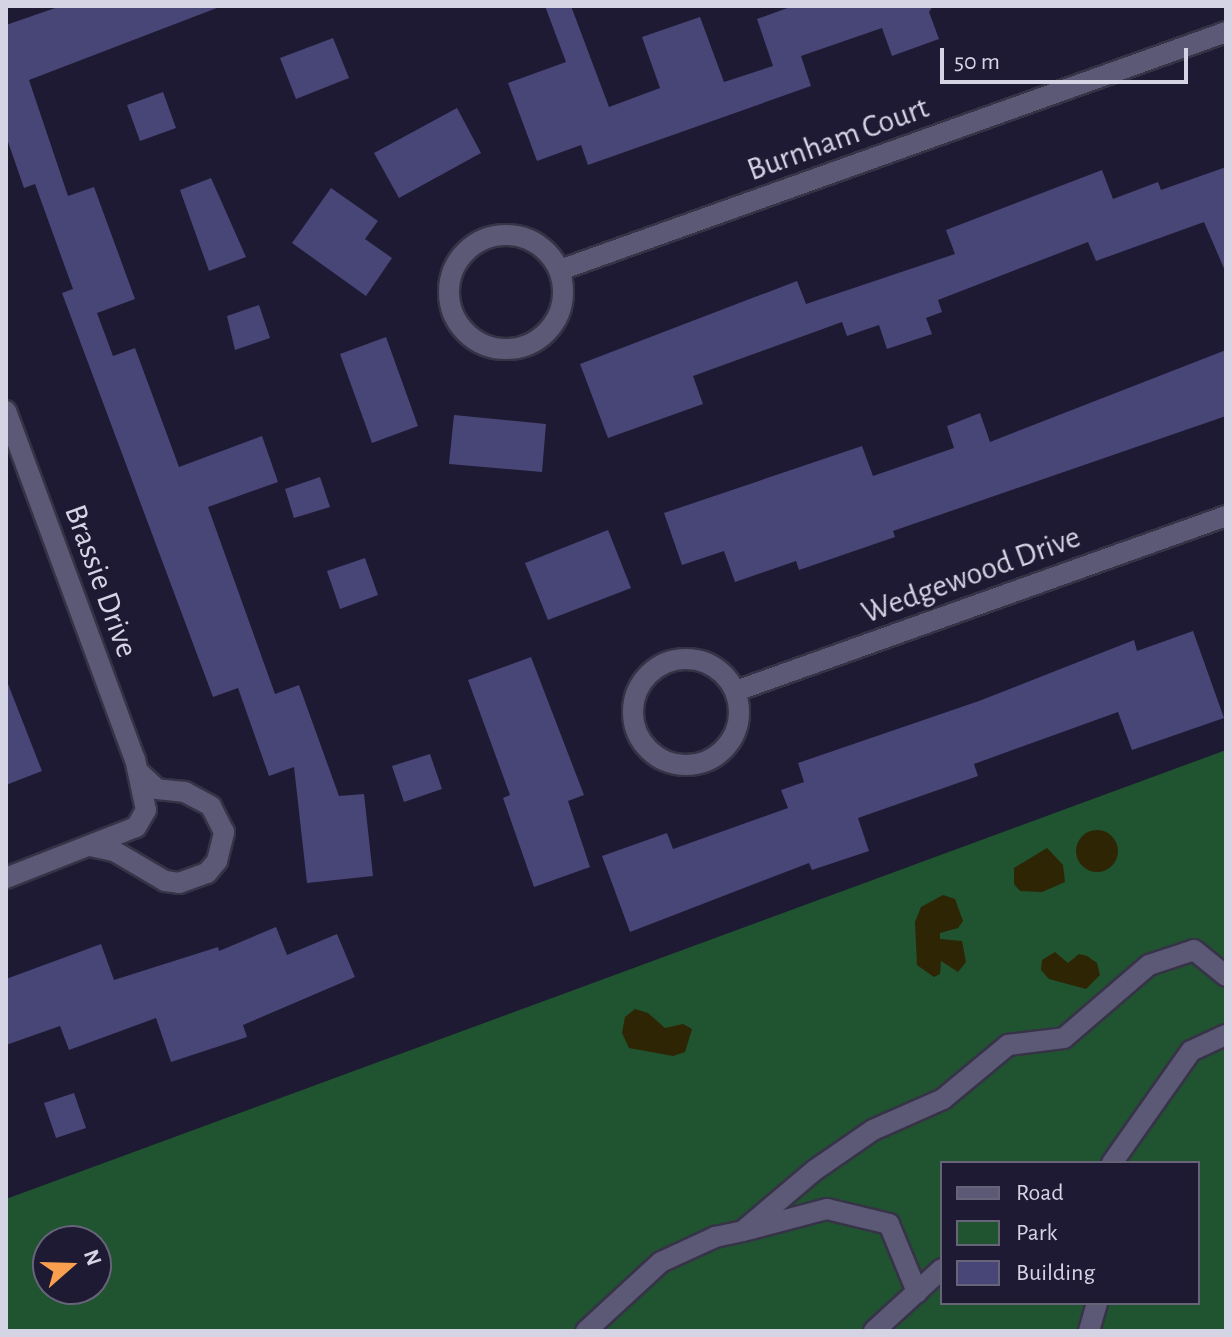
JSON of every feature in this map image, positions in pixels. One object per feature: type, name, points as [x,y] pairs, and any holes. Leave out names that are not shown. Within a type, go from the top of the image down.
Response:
[{"type":"street","name":"Burnham Court","points":[[560,270],[1226,32]]},
{"type":"street","points":[[492,236],[525,237],[542,247],[560,270],[562,308],[553,327],[538,340],[516,349],[495,349],[469,336],[455,319],[449,288],[453,270],[472,246],[492,236]]},
{"type":"street","name":"Brassie Drive","points":[[6,411],[140,773],[146,810],[136,827],[90,846]]},
{"type":"street","name":"Wedgewood Drive","points":[[736,691],[1226,516]]},
{"type":"street","points":[[676,659],[706,662],[736,691],[737,731],[711,759],[678,765],[659,758],[641,741],[633,704],[654,668],[676,659]]},
{"type":"street","points":[[6,878],[90,846],[114,851],[165,881],[179,883],[207,873],[217,861],[224,832],[211,806],[185,792],[157,789],[140,773]]},
{"type":"street","points":[[743,1231],[815,1170],[873,1130],[943,1099],[1008,1045],[1064,1038],[1149,965],[1194,950],[1226,976]]},
{"type":"street","points":[[1113,1161],[1191,1051],[1226,1035]]},
{"type":"street","points":[[586,1331],[661,1262],[715,1237],[827,1209],[889,1224],[917,1292]]},
{"type":"street","points":[[874,1331],[940,1271]]},
{"type":"street","points":[[1089,1331],[1096,1305]]},
{"type":"green space","points":[[1226,750],[1226,1331],[6,1331],[6,1199]]},
{"type":"sand","points":[[1097,830],[1112,836],[1118,851],[1112,866],[1097,872],[1082,866],[1076,851],[1082,836]]},
{"type":"sand","points":[[1047,848],[1063,865],[1065,882],[1042,892],[1020,891],[1014,884],[1014,868]]},
{"type":"sand","points":[[943,895],[955,899],[963,921],[958,928],[940,933],[940,939],[962,941],[966,962],[958,972],[941,961],[940,974],[934,977],[917,965],[915,922],[921,907]]},
{"type":"sand","points":[[1055,952],[1068,963],[1079,954],[1087,956],[1097,963],[1100,975],[1086,989],[1049,979],[1041,970],[1042,960]]},
{"type":"sand","points":[[635,1009],[648,1013],[665,1028],[683,1024],[692,1029],[685,1052],[673,1056],[629,1048],[622,1033],[625,1017]]},
{"type":"building","points":[[61,6],[222,6],[29,80],[68,196],[94,187],[135,299],[97,313],[113,356],[135,348],[179,467],[262,436],[278,482],[208,507],[275,694],[299,685],[339,796],[364,794],[373,876],[307,883],[294,767],[269,776],[238,688],[213,697],[62,293],[73,289],[35,184],[24,188],[6,136],[6,25]]},
{"type":"building","points":[[545,6],[571,6],[609,107],[660,88],[642,37],[700,17],[724,82],[773,66],[757,19],[793,6],[933,6],[929,12],[939,39],[892,56],[882,28],[801,56],[811,86],[588,165],[581,145],[537,161],[508,83],[566,62]]},
{"type":"building","points":[[333,38],[349,78],[296,99],[280,58]]},
{"type":"building","points":[[163,92],[176,128],[140,141],[127,105]]},
{"type":"building","points":[[457,108],[481,153],[399,198],[374,153]]},
{"type":"building","points":[[1226,167],[1226,273],[1204,222],[1096,261],[1088,242],[938,300],[942,312],[926,318],[932,334],[887,349],[879,325],[847,336],[842,322],[693,376],[703,404],[608,438],[580,364],[797,281],[806,304],[955,254],[946,230],[1102,170],[1113,199],[1158,182],[1161,190]]},
{"type":"building","points":[[211,178],[246,257],[209,271],[180,190]]},
{"type":"building","points":[[331,188],[378,221],[365,239],[392,258],[366,296],[292,243]]},
{"type":"building","points":[[259,305],[270,338],[235,350],[227,316]]},
{"type":"building","points":[[386,337],[418,426],[372,443],[340,354]]},
{"type":"building","points":[[1226,350],[1226,416],[893,531],[895,537],[799,570],[796,561],[735,582],[724,551],[682,565],[664,513],[862,446],[873,476],[954,448],[947,426],[980,413],[990,442]]},
{"type":"building","points":[[454,415],[546,424],[542,472],[449,464]]},
{"type":"building","points":[[320,477],[330,507],[294,518],[285,489]]},
{"type":"building","points":[[608,530],[631,588],[548,620],[525,563]]},
{"type":"building","points":[[365,558],[378,595],[340,609],[327,571]]},
{"type":"building","points":[[1193,631],[1224,718],[1132,750],[1118,712],[974,764],[978,776],[858,818],[869,851],[812,870],[809,863],[630,932],[602,856],[667,833],[673,849],[788,808],[781,790],[804,782],[798,763],[979,701],[1134,640],[1137,651]]},
{"type":"building","points":[[531,657],[584,795],[568,801],[590,867],[534,887],[503,798],[510,795],[468,680]]},
{"type":"building","points":[[6,685],[42,771],[6,785]]},
{"type":"building","points":[[430,754],[442,789],[404,802],[392,766]]},
{"type":"building","points":[[276,927],[287,955],[337,934],[355,977],[243,1025],[247,1037],[171,1062],[156,1018],[69,1050],[60,1026],[6,1045],[6,979],[101,944],[114,980],[218,947],[219,951]]},
{"type":"building","points":[[74,1093],[86,1128],[56,1138],[44,1103]]}]
